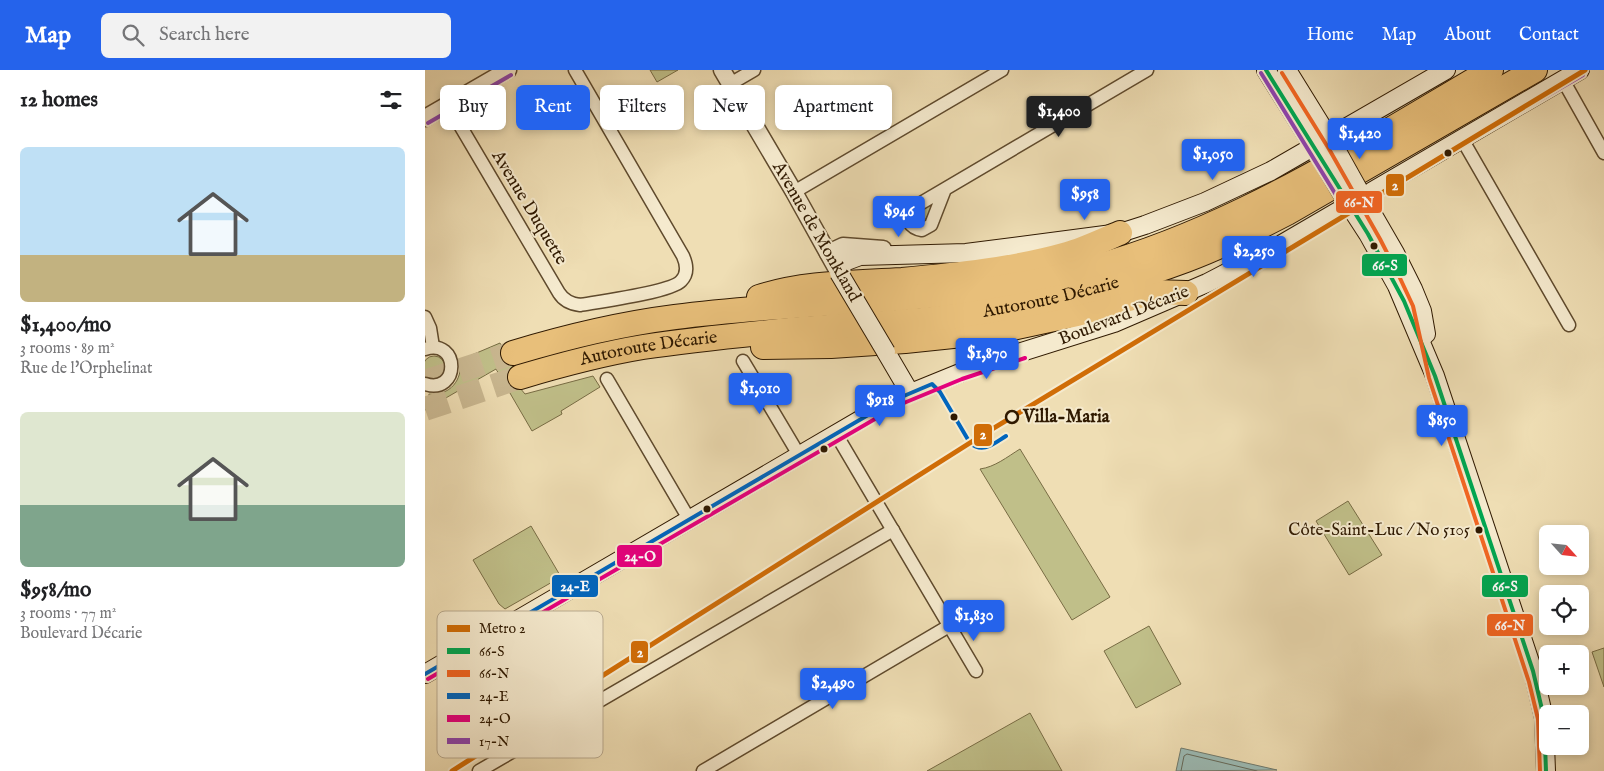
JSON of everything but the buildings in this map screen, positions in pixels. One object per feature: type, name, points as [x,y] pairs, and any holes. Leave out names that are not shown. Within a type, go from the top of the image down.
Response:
[{"type":"highway","name":"Autoroute Décarie","points":[[513,352],[629,324],[708,313],[973,291],[1038,281],[1111,262],[1183,237],[1269,198],[1491,70]]},
{"type":"highway","name":"Autoroute Décarie","points":[[520,377],[591,358],[643,347],[773,332],[961,316],[1037,303],[1150,273],[1208,251],[1287,213],[1535,70]]},
{"type":"highway","points":[[708,313],[774,292],[827,285],[946,275],[1014,266],[1069,254],[1120,233]]},
{"type":"highway","points":[[643,347],[831,346],[913,340],[972,334],[1028,325],[1098,309],[1153,292],[1185,293]]},
{"type":"main road","points":[[1266,70],[1324,147]]},
{"type":"main road","points":[[1287,70],[1324,147],[1354,197],[1398,259],[1419,304],[1435,376],[1535,676],[1544,718],[1547,749],[1546,771]]},
{"type":"main road","points":[[839,273],[844,262],[854,257],[878,254],[967,253],[1120,233],[1161,220],[1225,194],[1324,147],[1445,70]]},
{"type":"main road","name":"Boulevard Décarie","points":[[532,611],[892,401],[977,366],[1114,323],[1185,293],[1265,254],[1354,197],[1462,139],[1580,70]]},
{"type":"main road","name":"Avenue de Monkland","points":[[839,273],[910,393]]},
{"type":"main road","name":"Boulevard Décarie","points":[[425,674],[437,667]]},
{"type":"street","points":[[482,85],[508,70]]},
{"type":"street","name":"Avenue Duquette","points":[[463,130],[559,293],[567,302],[580,304],[661,290],[678,284],[684,278],[686,271],[683,256],[575,70]]},
{"type":"street","points":[[726,77],[754,70]]},
{"type":"street","points":[[794,192],[1002,70]]},
{"type":"street","points":[[945,190],[1147,70]]},
{"type":"street","name":"Avenue de Monkland","points":[[726,77],[839,273]]},
{"type":"street","points":[[1563,80],[1604,153]]},
{"type":"street","points":[[425,118],[440,110]]},
{"type":"street","points":[[1462,139],[1569,325]]},
{"type":"street","points":[[828,253],[843,246],[920,254]]},
{"type":"street","points":[[425,317],[430,328],[429,348],[441,349],[449,356],[451,364],[448,378],[441,383],[425,384]]},
{"type":"street","points":[[743,362],[799,455]]},
{"type":"street","points":[[607,378],[689,519]]},
{"type":"street","points":[[836,434],[976,671]]},
{"type":"street","points":[[603,699],[893,530]]},
{"type":"street","points":[[703,771],[949,626]]},
{"type":"street","points":[[479,771],[501,758]]},
{"type":"shaded area","points":[[650,70],[678,70],[657,82]]},
{"type":"shaded area","points":[[931,204],[933,206],[925,220],[921,223],[917,221],[916,216]]},
{"type":"shaded area","points":[[500,343],[504,353],[509,355],[520,388],[525,394],[593,376],[600,387],[561,411],[562,414],[532,431],[496,369],[425,410],[429,394],[436,394],[449,389],[457,380],[460,360]]},
{"type":"shaded area","points":[[434,356],[442,359],[445,367],[442,375],[434,378],[426,375],[426,359]]},
{"type":"shaded area","points":[[1020,449],[1110,597],[1072,620],[980,469],[996,464]]},
{"type":"shaded area","points":[[1348,501],[1382,555],[1349,575],[1316,521]]},
{"type":"shaded area","points":[[531,526],[561,577],[505,609],[499,604],[473,560]]},
{"type":"shaded area","points":[[1149,626],[1181,684],[1136,708],[1104,651]]},
{"type":"shaded area","points":[[1604,648],[1604,687],[1592,652]]},
{"type":"shaded area","points":[[1030,713],[1062,771],[927,771]]},
{"type":"water","points":[[1181,748],[1277,770],[1176,771]]},
{"type":"tunnel","points":[[425,382],[513,353]]},
{"type":"tunnel","points":[[425,409],[520,377]]},
{"type":"metro line","name":"2","points":[[603,675],[984,434],[1585,70]]},
{"type":"metro line","name":"2","points":[[452,771],[473,758]]},
{"type":"transit line","name":"66-S","points":[[1266,70],[1368,234],[1404,301],[1435,376],[1533,671],[1544,718],[1546,771]]},
{"type":"transit line","name":"17-N","points":[[1261,73],[1344,208],[1349,211],[1583,75]]},
{"type":"transit line","name":"66-N","points":[[1282,73],[1329,149],[1380,239],[1413,306],[1429,378],[1529,682],[1538,719],[1540,771]]},
{"type":"transit line","name":"17-N","points":[[428,123],[511,75]]},
{"type":"transit line","name":"24-O","points":[[545,611],[899,405],[962,379],[1025,358]]},
{"type":"transit line","name":"24-E","points":[[533,611],[892,401],[932,384],[940,392],[970,443],[979,448],[984,448],[1006,436]]},
{"type":"transit line","name":"24-E","points":[[425,674],[437,667]]},
{"type":"transit line","name":"24-O","points":[[428,679],[437,674]]},
{"type":"place","name":"Villa-Maria","points":[[1012,417]]},
{"type":"place","name":"Côte-Saint-Luc / No 5105","points":[[1479,530]]}]
